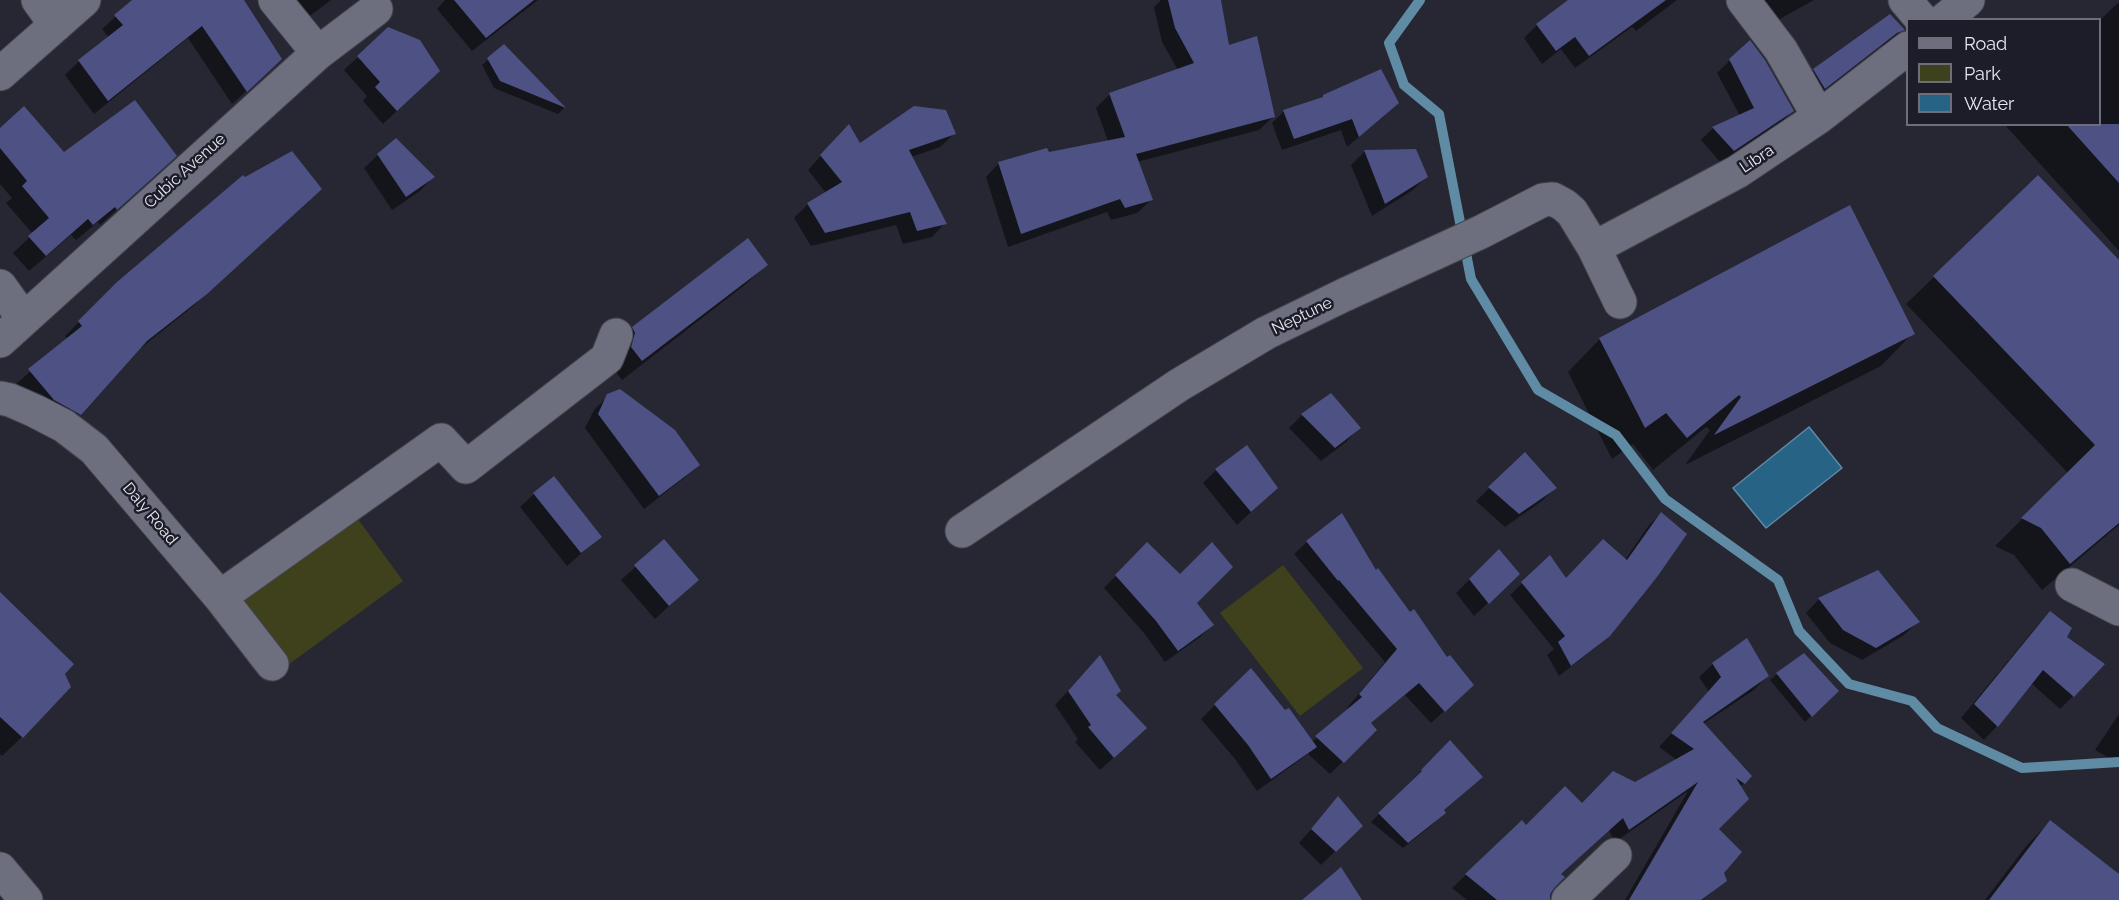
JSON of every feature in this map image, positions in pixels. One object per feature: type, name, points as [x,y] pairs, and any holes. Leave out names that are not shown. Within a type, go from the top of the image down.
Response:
[{"type":"street","points":[[0,74],[47,13],[84,0]]},
{"type":"street","points":[[275,0],[318,53]]},
{"type":"street","points":[[1743,0],[1780,50],[1819,117]]},
{"type":"street","points":[[1905,0],[1920,18]]},
{"type":"street","points":[[1946,18],[1968,0]]},
{"type":"street","name":"Cubic Avenue","points":[[0,340],[318,53],[376,9]]},
{"type":"street","name":"Libra","points":[[1594,248],[1737,172],[1819,117],[1906,50]]},
{"type":"street","name":"Neptune","points":[[962,531],[1179,385],[1266,333],[1543,200],[1553,199],[1572,212],[1594,248],[1620,302]]},
{"type":"street","points":[[0,286],[23,318]]},
{"type":"street","points":[[220,597],[441,440],[466,467],[607,358],[616,335]]},
{"type":"street","name":"Daly Road","points":[[0,398],[10,400],[64,426],[94,449],[220,597],[272,664]]},
{"type":"street","points":[[2072,585],[2119,609]]},
{"type":"street","points":[[1568,900],[1615,855]]},
{"type":"street","points":[[0,868],[26,900]]},
{"type":"green space","points":[[355,515],[403,581],[281,670],[233,604]]},
{"type":"green space","points":[[1283,565],[1363,668],[1300,716],[1220,613]]},
{"type":"water","points":[[1809,427],[1842,468],[1766,528],[1733,488]]},
{"type":"building","points":[[132,0],[244,0],[282,59],[247,92],[202,26],[108,101],[78,60],[123,25],[114,15]]},
{"type":"building","points":[[454,0],[534,0],[486,38]]},
{"type":"building","points":[[1168,0],[1221,0],[1229,45],[1257,36],[1275,117],[1136,154],[1153,200],[1125,208],[1120,199],[1021,234],[998,162],[1047,148],[1049,152],[1125,137],[1109,93],[1194,63],[1175,28]]},
{"type":"building","points":[[1568,0],[1666,0],[1589,56],[1575,37],[1556,51],[1536,24]]},
{"type":"building","points":[[1890,14],[1905,30],[1897,33],[1825,89],[1813,69]]},
{"type":"building","points":[[388,27],[420,40],[440,71],[397,111],[375,87],[380,82],[357,56]]},
{"type":"building","points":[[1750,40],[1765,60],[1794,111],[1734,151],[1712,127],[1754,108],[1729,59]]},
{"type":"building","points":[[504,44],[566,108],[500,81],[487,58]]},
{"type":"building","points":[[1381,69],[1399,103],[1359,137],[1352,119],[1294,139],[1283,110],[1323,97],[1323,95]]},
{"type":"building","points":[[135,100],[177,156],[117,210],[115,207],[93,225],[88,219],[46,256],[28,236],[49,218],[22,186],[27,181],[0,148],[0,128],[24,106],[64,152]]},
{"type":"building","points":[[914,106],[946,110],[956,134],[909,150],[947,224],[917,231],[910,212],[825,233],[807,203],[842,182],[820,155],[849,124],[860,143]]},
{"type":"building","points":[[2119,124],[2119,183],[2068,126]]},
{"type":"building","points":[[396,138],[435,177],[406,197],[377,154]]},
{"type":"building","points":[[1416,149],[1428,177],[1385,204],[1364,150]]},
{"type":"building","points":[[292,151],[322,189],[207,294],[147,341],[81,415],[54,400],[28,369],[82,326],[78,321],[117,282],[243,175],[245,177]]},
{"type":"building","points":[[2038,175],[2119,260],[2119,523],[2070,564],[2041,528],[2021,518],[2095,445],[1933,276]]},
{"type":"building","points":[[1850,205],[1915,334],[1714,435],[1741,397],[1739,395],[1687,438],[1666,413],[1645,428],[1599,338]]},
{"type":"building","points":[[748,238],[768,265],[642,361],[631,347],[635,333],[632,327]]},
{"type":"building","points":[[620,389],[675,430],[700,465],[659,496],[598,414],[607,394]]},
{"type":"building","points":[[1331,393],[1361,428],[1335,448],[1301,414]]},
{"type":"building","points":[[1247,445],[1278,488],[1251,512],[1215,469]]},
{"type":"building","points":[[1525,452],[1557,488],[1519,514],[1488,487]]},
{"type":"building","points":[[554,476],[602,537],[581,553],[533,493]]},
{"type":"building","points":[[1661,512],[1687,534],[1657,577],[1610,636],[1571,666],[1558,642],[1565,636],[1521,582],[1550,555],[1566,578],[1603,539],[1627,560]]},
{"type":"building","points":[[1342,513],[1376,570],[1378,568],[1410,612],[1414,609],[1447,657],[1450,655],[1474,685],[1445,712],[1419,683],[1371,723],[1377,730],[1344,763],[1315,736],[1362,697],[1359,694],[1397,649],[1306,541]]},
{"type":"building","points":[[664,539],[699,580],[669,606],[634,565]]},
{"type":"building","points":[[1147,542],[1180,574],[1212,542],[1233,567],[1197,603],[1214,625],[1178,651],[1156,621],[1115,575]]},
{"type":"building","points":[[1499,549],[1520,574],[1489,604],[1469,579]]},
{"type":"building","points":[[1878,570],[1920,622],[1876,648],[1843,630],[1818,598]]},
{"type":"building","points":[[0,592],[74,664],[65,674],[71,687],[23,738],[0,717]]},
{"type":"building","points":[[2050,611],[2072,628],[2067,637],[2105,664],[2074,697],[2043,670],[1998,727],[1974,704]]},
{"type":"building","points":[[1747,638],[1769,676],[1703,722],[1752,776],[1745,784],[1736,778],[1749,799],[1719,829],[1742,852],[1724,873],[1727,881],[1701,900],[1629,900],[1698,782],[1629,830],[1623,818],[1561,874],[1565,877],[1550,894],[1550,900],[1497,900],[1465,874],[1522,820],[1526,825],[1565,786],[1582,803],[1613,771],[1635,782],[1694,749],[1671,733],[1721,677],[1712,663]]},
{"type":"building","points":[[1804,653],[1839,691],[1812,717],[1776,673]]},
{"type":"building","points":[[1100,655],[1121,691],[1116,695],[1147,728],[1114,758],[1088,727],[1091,725],[1068,691]]},
{"type":"building","points":[[1251,668],[1285,710],[1289,708],[1317,747],[1271,779],[1248,745],[1214,704]]},
{"type":"building","points":[[1450,740],[1483,777],[1444,810],[1446,813],[1408,843],[1378,813],[1422,771]]},
{"type":"building","points":[[1338,796],[1363,826],[1336,852],[1311,829]]},
{"type":"building","points":[[2050,820],[2119,874],[2119,900],[1989,900]]},
{"type":"building","points":[[1341,867],[1362,900],[1302,900]]},
{"type":"waterway","points":[[1420,0],[1389,43],[1404,85],[1439,114],[1471,279],[1538,390],[1616,435],[1665,499],[1778,580],[1799,631],[1849,684],[1912,701],[1937,728],[2022,768],[2119,762]]}]
